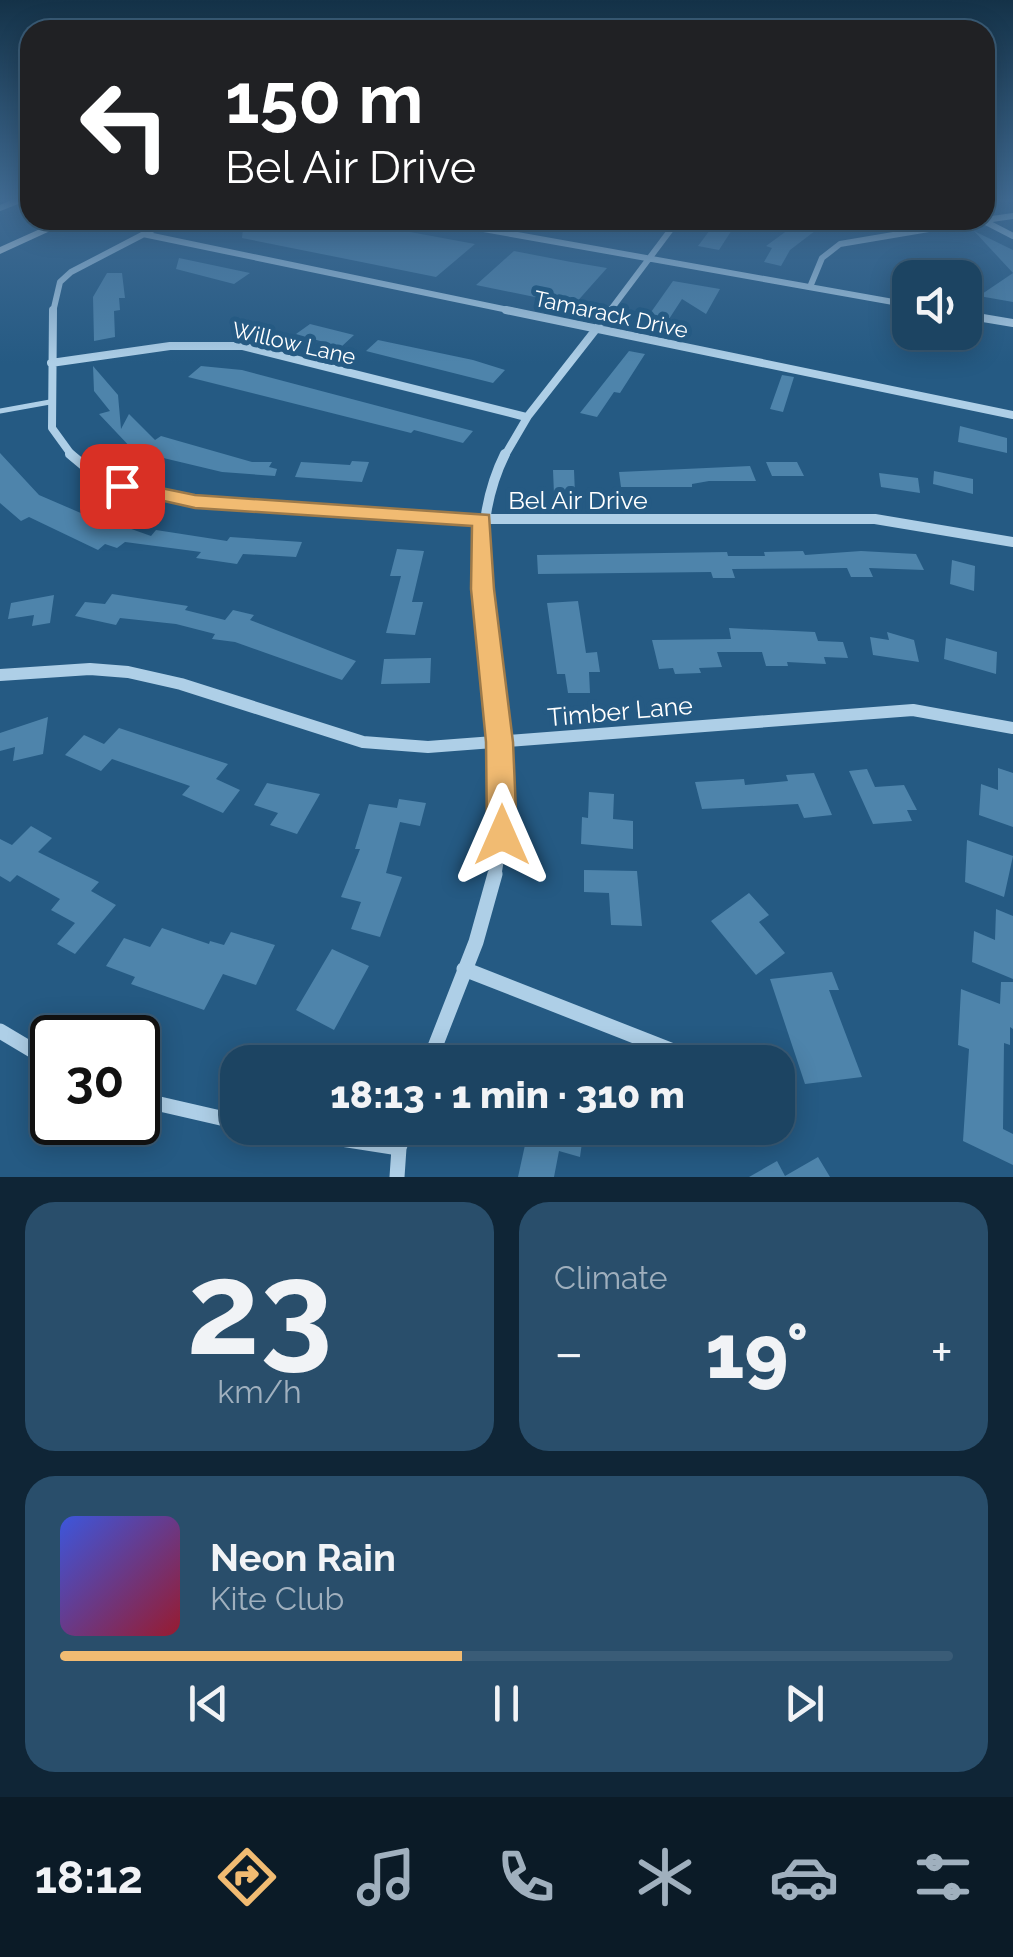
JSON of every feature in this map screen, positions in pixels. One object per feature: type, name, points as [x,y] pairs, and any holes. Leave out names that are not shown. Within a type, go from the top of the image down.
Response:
[{"type":"street","name":"Bel Air Drive","points":[[108,253],[60,282],[54,301],[52,428],[64,449],[88,469],[138,491],[195,502],[482,520],[874,520],[953,529],[1013,542]]},
{"type":"street","name":"Tamarack Drive","points":[[235,253],[1013,415]]},
{"type":"street","points":[[616,253],[892,302]]},
{"type":"street","points":[[435,1045],[500,857],[504,814],[500,742],[482,589],[482,520],[501,462],[526,417],[654,253]]},
{"type":"street","points":[[810,287],[822,258],[829,253]]},
{"type":"street","points":[[982,318],[1013,323]]},
{"type":"street","name":"Willow Lane","points":[[51,363],[182,344],[242,346],[526,417]]},
{"type":"street","name":"Timber Lane","points":[[0,675],[90,669],[128,672],[181,684],[362,742],[428,746],[912,710],[977,718],[1013,728]]},
{"type":"street","points":[[464,969],[658,1045]]},
{"type":"street","points":[[0,1031],[30,1049]]},
{"type":"street","points":[[160,1104],[220,1118]]},
{"type":"street","points":[[379,1145],[398,1148]]},
{"type":"street","points":[[397,1177],[399,1145]]},
{"type":"lane","points":[[0,411],[50,402]]},
{"type":"building","points":[[316,253],[464,253],[436,277]]},
{"type":"building","points":[[512,253],[607,268],[574,305],[476,285]]},
{"type":"building","points":[[769,253],[788,253],[781,266],[764,262]]},
{"type":"building","points":[[994,253],[1013,253],[1013,273]]},
{"type":"building","points":[[179,258],[250,273],[234,284],[176,269]]},
{"type":"building","points":[[107,273],[122,273],[125,298],[119,298],[120,310],[114,311],[115,337],[94,341],[93,297]]},
{"type":"building","points":[[1013,273],[1013,302],[982,294]]},
{"type":"building","points":[[673,281],[720,289],[706,314],[682,299],[669,319],[649,315]]},
{"type":"building","points":[[310,324],[354,335],[341,347],[296,334]]},
{"type":"building","points":[[378,340],[505,370],[493,383],[366,351]]},
{"type":"building","points":[[629,351],[645,354],[620,393],[614,392],[597,417],[580,413]]},
{"type":"building","points":[[93,366],[118,395],[121,429],[129,414],[155,440],[161,436],[252,462],[272,462],[269,467],[277,469],[275,476],[222,472],[134,451],[99,414],[110,411],[94,391]]},
{"type":"building","points":[[201,366],[242,370],[473,431],[463,443],[188,377]]},
{"type":"building","points":[[782,375],[794,377],[783,412],[770,409]]},
{"type":"building","points":[[960,426],[1007,438],[1007,453],[958,442]]},
{"type":"building","points":[[0,453],[39,495],[104,523],[106,520],[151,536],[156,530],[227,541],[230,537],[302,542],[296,557],[243,554],[237,564],[196,558],[201,552],[125,542],[117,548],[105,544],[98,550],[29,517],[21,521],[0,503]]},
{"type":"building","points":[[352,461],[369,462],[362,482],[295,477],[301,462],[350,465]]},
{"type":"building","points":[[766,462],[797,462],[804,476],[772,476]]},
{"type":"building","points":[[750,466],[756,481],[709,481],[692,487],[621,487],[619,472]]},
{"type":"building","points":[[553,470],[574,470],[575,494],[554,494]]},
{"type":"building","points":[[934,471],[973,479],[973,494],[933,484]]},
{"type":"building","points":[[879,473],[918,478],[920,493],[881,487]]},
{"type":"building","points":[[397,549],[424,551],[412,602],[423,602],[415,635],[386,633],[401,576],[390,576]]},
{"type":"building","points":[[803,551],[805,555],[861,551],[916,554],[924,570],[869,568],[873,577],[851,577],[847,568],[732,569],[735,578],[713,578],[711,572],[538,574],[537,555],[727,552],[728,556],[765,556],[764,552]]},
{"type":"building","points":[[952,560],[975,566],[974,591],[950,584]]},
{"type":"building","points":[[112,594],[188,606],[185,610],[225,620],[233,610],[254,615],[250,620],[356,661],[342,680],[176,624],[120,618],[116,625],[75,616],[85,602],[105,604]]},
{"type":"building","points":[[54,595],[50,623],[32,626],[34,615],[8,619],[11,603]]},
{"type":"building","points":[[578,601],[586,653],[597,652],[600,672],[589,672],[590,693],[568,693],[565,674],[557,674],[547,603]]},
{"type":"building","points":[[729,628],[815,632],[818,641],[843,642],[848,658],[824,657],[826,664],[787,662],[788,666],[766,666],[762,652],[717,652],[722,667],[675,674],[673,668],[659,669],[652,640],[731,639]]},
{"type":"building","points":[[887,632],[914,640],[919,662],[873,655],[870,637],[889,640]]},
{"type":"building","points":[[946,638],[997,652],[996,674],[944,659]]},
{"type":"building","points":[[431,658],[430,683],[381,684],[384,659]]},
{"type":"building","points":[[48,717],[43,754],[13,761],[15,747],[0,751],[0,733]]},
{"type":"building","points":[[119,728],[228,764],[216,779],[240,790],[223,813],[182,795],[190,786],[112,759],[101,771],[65,755],[84,735],[104,744]]},
{"type":"building","points":[[998,768],[1013,773],[1013,827],[979,815],[981,784],[998,790]]},
{"type":"building","points":[[867,769],[875,787],[904,785],[917,810],[907,810],[912,821],[873,824],[849,771]]},
{"type":"building","points":[[814,773],[832,815],[804,818],[798,804],[702,809],[695,782],[744,779],[745,785],[788,781],[786,775]]},
{"type":"building","points":[[267,783],[320,794],[297,834],[270,825],[278,813],[254,805]]},
{"type":"building","points":[[589,792],[614,794],[613,819],[633,821],[633,849],[581,844],[582,817],[588,818]]},
{"type":"building","points":[[399,799],[426,803],[420,826],[400,822],[386,873],[402,877],[380,937],[351,929],[361,902],[341,897],[360,849],[355,849],[369,804],[397,808]]},
{"type":"building","points":[[31,826],[52,838],[38,852],[99,882],[91,891],[116,905],[75,954],[57,944],[75,923],[51,910],[60,899],[17,875],[10,882],[0,876],[0,839],[12,845]]},
{"type":"building","points":[[967,840],[1013,856],[1004,897],[965,882]]},
{"type":"building","points":[[584,870],[637,871],[642,926],[611,925],[609,893],[584,892]]},
{"type":"building","points":[[749,893],[769,915],[759,922],[785,953],[756,975],[711,921]]},
{"type":"building","points":[[996,909],[1013,916],[1013,979],[972,962],[974,931],[995,940]]},
{"type":"building","points":[[162,928],[209,944],[210,941],[224,945],[231,932],[275,945],[256,985],[223,974],[204,1010],[131,984],[135,977],[106,966],[124,938],[150,947]]},
{"type":"building","points":[[332,949],[369,966],[334,1030],[296,1010]]},
{"type":"building","points":[[832,972],[839,990],[829,990],[862,1077],[805,1084],[770,979]]},
{"type":"building","points":[[1001,982],[1013,982],[1013,1029],[1010,1027],[1010,1045],[1004,1043],[1003,1129],[1013,1134],[1013,1165],[963,1141],[969,1049],[958,1045],[961,989],[1000,1004]]},
{"type":"building","points":[[525,1145],[582,1145],[580,1157],[559,1151],[554,1177],[518,1177]]},
{"type":"building","points":[[818,1157],[830,1177],[749,1177],[777,1161],[785,1176]]},
{"type":"route","points":[[122,486],[195,502],[432,520],[482,520],[482,589],[500,742],[502,835]]}]
